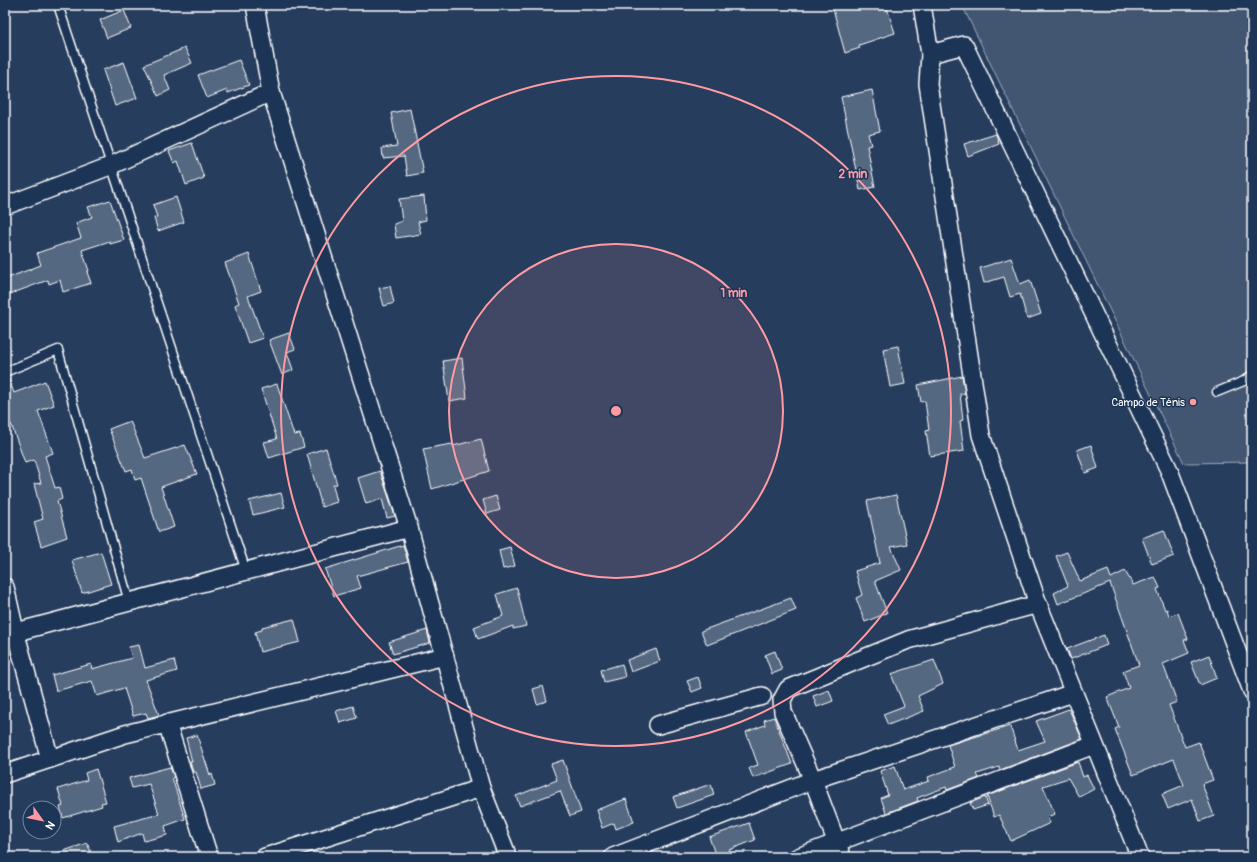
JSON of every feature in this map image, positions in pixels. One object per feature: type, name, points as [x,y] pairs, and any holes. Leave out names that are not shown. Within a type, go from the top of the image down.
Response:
[{"type":"street","points":[[254,5],[271,92],[409,528],[481,788],[506,852],[506,857]]},
{"type":"street","points":[[922,5],[930,54],[928,84],[981,435],[1038,604],[1140,857]]},
{"type":"street","points":[[930,54],[964,45],[1169,470],[1252,691]]},
{"type":"street","points":[[5,206],[110,166],[271,92]]},
{"type":"street","points":[[10,633],[409,528]]},
{"type":"street","points":[[5,587],[10,633],[50,759]]},
{"type":"street","points":[[839,850],[813,780],[783,712],[782,700],[788,689],[908,640],[1038,604]]},
{"type":"street","points":[[5,774],[125,734],[445,656]]},
{"type":"street","points":[[613,857],[813,780],[1073,693]]},
{"type":"street","points":[[658,725],[762,696]]},
{"type":"street","points":[[167,724],[209,857]]},
{"type":"street","points":[[798,857],[839,850],[1094,745]]},
{"type":"street","points":[[265,857],[481,788]]},
{"type":"lane","points":[[58,5],[110,166],[246,571]]},
{"type":"lane","points":[[5,372],[58,350],[129,602]]},
{"type":"lane","points":[[1217,392],[1244,381],[1252,375]]},
{"type":"shaded area","points":[[964,5],[1252,5],[1252,462],[1184,463],[963,7]]},
{"type":"building","points":[[849,5],[886,5],[895,33],[859,45],[860,48],[845,53],[833,9]]},
{"type":"building","points":[[124,10],[131,28],[107,38],[100,20]]},
{"type":"building","points":[[185,48],[192,63],[164,75],[170,90],[158,96],[144,65]]},
{"type":"building","points":[[239,60],[249,85],[228,93],[227,90],[207,98],[198,75]]},
{"type":"building","points":[[124,62],[137,98],[115,106],[103,70]]},
{"type":"building","points":[[872,90],[880,131],[868,134],[871,145],[867,146],[875,187],[860,190],[841,97]]},
{"type":"building","points":[[410,109],[423,173],[407,176],[404,156],[383,158],[382,148],[397,146],[391,113]]},
{"type":"building","points":[[996,134],[999,144],[968,156],[964,144]]},
{"type":"building","points":[[192,143],[204,178],[186,185],[178,161],[174,163],[169,151]]},
{"type":"building","points":[[424,196],[426,220],[418,222],[421,234],[396,238],[394,224],[402,221],[399,199]]},
{"type":"building","points":[[176,197],[184,222],[158,231],[154,218],[157,217],[153,205]]},
{"type":"building","points":[[110,200],[124,240],[110,244],[110,241],[82,250],[89,271],[87,272],[91,283],[63,292],[60,280],[49,284],[48,280],[5,296],[5,279],[41,265],[37,253],[81,238],[76,223],[92,217],[88,207]]},
{"type":"building","points":[[249,254],[261,291],[248,296],[263,338],[248,343],[235,305],[239,303],[225,263]]},
{"type":"building","points":[[1011,258],[1020,284],[1030,280],[1041,314],[1027,319],[1020,294],[1010,297],[1004,277],[984,283],[980,268]]},
{"type":"building","points":[[390,286],[394,303],[384,306],[379,288]]},
{"type":"building","points":[[289,333],[295,349],[287,352],[293,370],[282,375],[269,340]]},
{"type":"building","points":[[898,346],[905,384],[890,387],[883,349]]},
{"type":"building","points":[[462,358],[467,398],[449,401],[443,361]]},
{"type":"building","points":[[962,376],[965,393],[960,394],[963,420],[960,421],[964,451],[930,456],[926,431],[929,430],[925,401],[921,402],[918,385]]},
{"type":"building","points":[[5,377],[8,377],[14,393],[45,381],[54,405],[38,411],[53,453],[45,456],[55,488],[59,487],[62,499],[57,501],[67,537],[41,546],[34,522],[43,519],[34,484],[41,483],[34,460],[25,463],[11,424],[7,425],[5,419]]},
{"type":"building","points":[[277,384],[294,435],[300,434],[304,447],[269,458],[264,442],[277,439],[261,389]]},
{"type":"building","points":[[130,421],[145,458],[185,445],[197,474],[161,487],[174,527],[159,532],[141,478],[135,480],[132,469],[126,471],[109,429]]},
{"type":"building","points":[[481,439],[489,471],[432,489],[423,449],[452,444],[453,446]]},
{"type":"building","points":[[1091,445],[1098,468],[1085,473],[1077,450]]},
{"type":"building","points":[[326,448],[337,484],[333,485],[337,502],[322,507],[307,454]]},
{"type":"building","points":[[380,471],[395,516],[387,518],[382,499],[366,504],[358,478]]},
{"type":"building","points":[[281,493],[285,507],[253,515],[249,501]]},
{"type":"building","points":[[896,495],[907,544],[891,547],[901,570],[875,581],[887,613],[865,622],[856,598],[862,595],[855,571],[880,563],[867,501]]},
{"type":"building","points":[[496,496],[500,510],[487,514],[483,500]]},
{"type":"building","points":[[1164,530],[1174,556],[1152,564],[1142,538]]},
{"type":"building","points":[[403,545],[408,562],[357,576],[361,588],[334,596],[325,569]]},
{"type":"building","points":[[510,547],[515,566],[503,569],[499,550]]},
{"type":"building","points":[[101,552],[111,584],[82,593],[72,560]]},
{"type":"building","points":[[1067,552],[1080,581],[1108,570],[1111,578],[1125,571],[1133,585],[1155,577],[1160,588],[1157,589],[1165,610],[1167,609],[1169,616],[1178,613],[1188,639],[1184,640],[1189,653],[1163,664],[1177,702],[1169,705],[1185,747],[1199,742],[1213,780],[1202,784],[1214,816],[1200,821],[1192,799],[1168,809],[1162,794],[1184,785],[1174,759],[1133,775],[1115,729],[1119,727],[1107,697],[1129,688],[1123,671],[1139,665],[1110,583],[1058,604],[1054,593],[1068,586],[1056,556]]},
{"type":"building","points":[[517,588],[526,626],[513,629],[513,626],[478,639],[474,627],[503,616],[497,594]]},
{"type":"building","points":[[791,598],[796,610],[707,645],[701,631]]},
{"type":"building","points":[[294,619],[300,642],[260,652],[255,632],[262,630],[262,627]]},
{"type":"building","points":[[427,630],[430,643],[393,654],[389,642]]},
{"type":"building","points":[[1104,635],[1107,645],[1071,659],[1067,649]]},
{"type":"building","points":[[139,645],[145,668],[174,660],[177,671],[146,680],[159,715],[148,718],[146,713],[133,716],[124,688],[97,696],[92,681],[56,691],[52,675],[91,664],[92,669],[132,658],[129,647]]},
{"type":"building","points":[[656,649],[660,661],[631,672],[627,660]]},
{"type":"building","points":[[775,651],[782,670],[772,674],[765,655]]},
{"type":"building","points":[[1209,655],[1217,678],[1200,685],[1191,662]]},
{"type":"building","points":[[934,660],[943,684],[918,696],[924,711],[888,725],[883,714],[904,706],[891,674]]},
{"type":"building","points":[[622,664],[625,677],[604,682],[601,670]]},
{"type":"building","points":[[698,677],[702,688],[692,692],[687,681]]},
{"type":"building","points":[[543,686],[547,701],[537,704],[533,689]]},
{"type":"building","points":[[829,690],[833,701],[817,707],[813,696]]},
{"type":"building","points":[[353,706],[357,718],[340,723],[336,711]]},
{"type":"building","points":[[1069,709],[1082,739],[1000,770],[999,767],[977,774],[979,778],[947,790],[946,787],[917,798],[918,801],[886,813],[881,798],[888,795],[880,771],[895,766],[903,790],[929,781],[928,777],[955,767],[948,745],[1010,726],[1018,750],[1045,741],[1036,721]]},
{"type":"building","points":[[774,717],[792,764],[753,778],[749,768],[758,765],[746,732],[765,725],[764,720]]},
{"type":"building","points":[[197,735],[210,775],[212,774],[215,785],[201,789],[196,772],[193,772],[190,762],[192,762],[186,738]]},
{"type":"building","points":[[563,760],[581,812],[570,816],[560,791],[520,806],[516,796],[557,780],[551,764]]},
{"type":"building","points":[[1078,762],[1083,777],[1087,775],[1094,789],[1079,797],[1068,778],[1043,786],[1055,814],[1047,817],[1050,823],[1011,841],[999,815],[994,817],[987,796]]},
{"type":"building","points":[[170,767],[185,819],[165,826],[167,835],[144,841],[142,833],[118,842],[114,826],[159,814],[149,784],[132,788],[129,778]]},
{"type":"building","points":[[96,769],[106,802],[101,803],[102,806],[63,818],[62,800],[58,789],[87,780],[85,773]]},
{"type":"building","points":[[711,784],[714,795],[677,808],[673,797]]},
{"type":"building","points":[[985,797],[988,805],[973,810],[970,803]]},
{"type":"building","points":[[626,799],[634,822],[616,829],[614,823],[602,828],[596,810]]},
{"type":"building","points":[[749,823],[755,840],[729,850],[732,857],[716,857],[709,837]]},
{"type":"building","points":[[87,843],[93,857],[52,857],[52,855]]},
{"type":"place","name":"Campo de Ténis","points":[[1193,402]]}]
